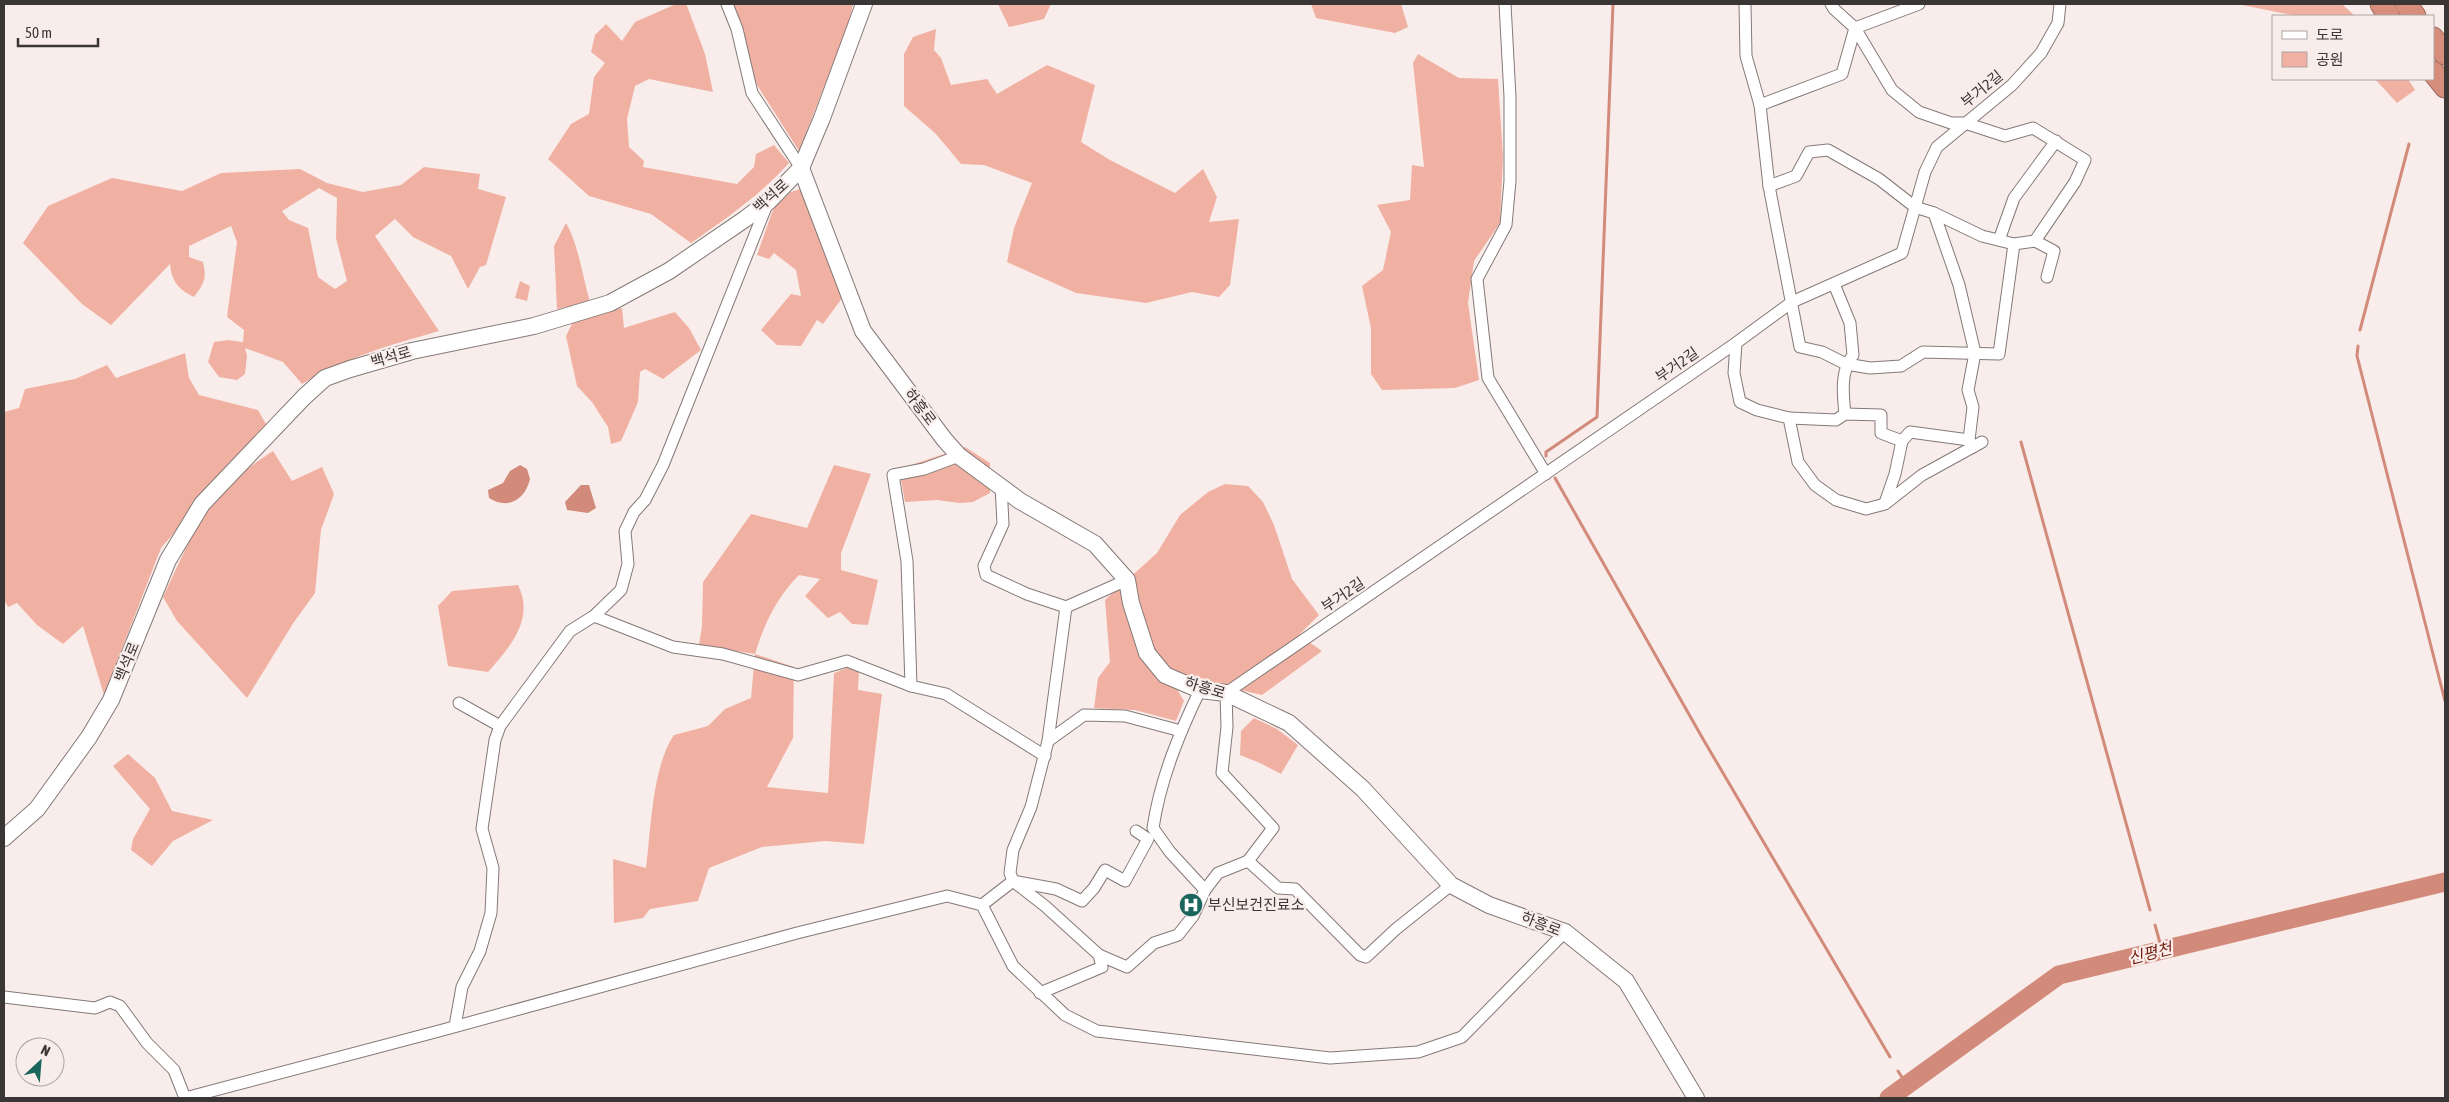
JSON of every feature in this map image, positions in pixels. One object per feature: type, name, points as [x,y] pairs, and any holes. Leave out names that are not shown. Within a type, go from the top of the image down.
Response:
[{"type":"highway","points":[[2380,4],[2389,15]]},
{"type":"highway","points":[[2406,4],[2414,15]]},
{"type":"highway","points":[[2434,39],[2445,54]]},
{"type":"highway","points":[[2434,73],[2445,87]]},
{"type":"street","points":[[727,4],[737,29],[752,93],[800,168]]},
{"type":"street","name":"백석로","points":[[4,838],[37,809],[89,737],[111,700],[168,560],[202,504],[256,446],[325,378],[412,351],[534,326],[610,303],[669,271],[769,200],[800,168],[822,118],[864,4]]},
{"type":"street","points":[[1505,4],[1510,97],[1510,181],[1506,225],[1477,279],[1488,378],[1546,474]]},
{"type":"street","points":[[1745,4],[1746,56],[1760,105],[1769,186],[1800,348],[1822,352],[1846,364],[1870,368],[1901,366],[1923,352],[1999,354],[2014,244]]},
{"type":"street","points":[[1831,4],[1855,28],[1892,90],[1919,112],[1951,123],[1965,123],[2005,136],[2032,128],[2085,160],[2075,182],[2035,241]]},
{"type":"street","points":[[1855,28],[1919,4]]},
{"type":"street","name":"부거2길","points":[[1226,693],[1736,343],[1792,302],[1902,253],[1926,172],[1937,147],[2012,85],[2042,53],[2058,23],[2060,4]]},
{"type":"street","points":[[1760,105],[1842,74],[1855,28]]},
{"type":"street","points":[[1999,240],[2014,198],[2056,141]]},
{"type":"street","points":[[1769,186],[1796,176],[1809,152],[1828,150],[1879,179],[1915,207],[1934,213],[1982,236],[2014,244],[2035,241],[2054,251],[2047,277]]},
{"type":"street","name":"하흥로","points":[[800,168],[863,332],[944,440],[959,456],[1020,501],[1095,544],[1127,580],[1131,603],[1147,652],[1165,674],[1200,690],[1226,693],[1289,723],[1363,788],[1451,885],[1489,905],[1565,932],[1626,981],[1696,1098]]},
{"type":"street","points":[[455,1026],[462,987],[480,951],[491,913],[493,868],[482,829],[495,740],[500,726],[570,631],[594,616],[621,590],[628,564],[625,531],[634,512],[645,500],[663,465],[711,339],[749,255],[769,200]]},
{"type":"street","points":[[1934,213],[1959,285],[1975,353],[1968,390],[1973,407],[1975,443]]},
{"type":"street","points":[[1834,284],[1850,323],[1853,355],[1846,364],[1843,389],[1845,414]]},
{"type":"street","points":[[1736,343],[1734,373],[1740,402],[1757,410],[1789,418],[1836,420],[1845,414],[1881,415],[1880,433],[1902,441]]},
{"type":"street","points":[[1789,418],[1798,462],[1815,485],[1841,502],[1866,508],[1884,504],[1922,475],[1975,443]]},
{"type":"street","points":[[1884,504],[1895,474],[1902,441],[1910,432],[1975,443]]},
{"type":"street","points":[[911,686],[907,561],[893,475],[924,469],[959,456]]},
{"type":"street","points":[[1001,486],[1002,524],[984,566],[986,575],[1027,594],[1066,606],[1127,580]]},
{"type":"street","points":[[1066,606],[1045,756],[1031,807],[1013,850],[1010,873],[1013,881],[1045,906],[1099,955],[1127,967],[1154,943],[1178,935],[1193,916],[1205,890],[1218,873],[1248,861],[1273,828],[1222,773],[1227,727],[1226,693]]},
{"type":"street","points":[[594,616],[673,647],[723,654],[798,675],[847,661],[911,686],[946,694],[1045,756]]},
{"type":"street","points":[[1200,690],[1166,770],[1153,828],[1170,852],[1205,890]]},
{"type":"street","points":[[459,702],[500,726]]},
{"type":"street","points":[[1048,741],[1084,715],[1125,716],[1181,731]]},
{"type":"street","points":[[982,905],[1013,881],[1056,889],[1082,901],[1094,888],[1105,870],[1125,881],[1148,839],[1136,831]]},
{"type":"street","points":[[1248,861],[1278,888],[1295,889],[1360,955],[1366,957],[1396,929],[1451,885]]},
{"type":"street","points":[[4,997],[95,1008],[110,1002],[120,1006],[147,1043],[174,1070],[185,1098],[797,932],[947,896],[982,905],[1013,966],[1065,1015],[1097,1031],[1330,1058],[1418,1052],[1462,1037],[1565,932]]},
{"type":"street","points":[[1040,993],[1102,967],[1099,955]]},
{"type":"green space","points":[[676,4],[685,4],[687,6],[705,54],[713,92],[649,79],[635,86],[627,119],[629,147],[644,161],[643,167],[737,184],[754,167],[756,154],[774,145],[789,163],[755,196],[691,243],[651,214],[589,196],[548,159],[571,124],[589,114],[594,77],[605,63],[591,52],[595,35],[606,24],[622,41],[635,22]]},
{"type":"green space","points":[[731,4],[853,4],[848,25],[799,151],[757,85]]},
{"type":"green space","points":[[998,4],[1051,4],[1044,19],[1009,27]]},
{"type":"green space","points":[[1311,4],[1401,4],[1408,27],[1395,33],[1316,18]]},
{"type":"green space","points":[[2237,4],[2342,4],[2354,15],[2292,15]]},
{"type":"green space","points":[[936,29],[934,50],[941,58],[951,85],[987,79],[997,94],[1047,65],[1095,85],[1081,142],[1110,160],[1175,193],[1203,169],[1217,197],[1209,222],[1239,219],[1230,285],[1219,297],[1192,292],[1146,303],[1076,293],[1007,262],[1014,228],[1032,183],[984,165],[961,164],[936,134],[904,106],[904,54],[913,37]]},
{"type":"green space","points":[[1418,54],[1459,78],[1498,79],[1503,157],[1500,223],[1474,261],[1468,303],[1479,380],[1455,388],[1382,390],[1371,374],[1371,328],[1362,286],[1383,270],[1391,232],[1377,205],[1410,200],[1412,165],[1424,167],[1413,63]]},
{"type":"green space","points":[[2376,80],[2409,80],[2415,90],[2397,103]]},
{"type":"green space","points":[[424,167],[480,174],[478,189],[506,197],[486,265],[480,267],[468,289],[451,256],[413,237],[395,219],[375,236],[439,331],[352,359],[302,384],[283,362],[245,348],[247,356],[245,374],[237,380],[219,377],[208,362],[214,342],[228,340],[243,342],[244,330],[227,317],[237,242],[231,226],[189,246],[189,257],[203,262],[205,273],[202,285],[194,297],[184,291],[174,280],[170,264],[111,325],[82,304],[23,243],[48,206],[112,178],[182,191],[221,173],[300,169],[327,183],[363,192],[401,185]],"holes":[[[319,188],[337,198],[336,238],[347,281],[335,289],[318,277],[308,228],[289,220],[282,211]]]},
{"type":"green space","points":[[800,189],[843,297],[823,324],[817,320],[801,346],[777,345],[761,330],[791,294],[801,296],[796,270],[774,253],[769,259],[757,255],[775,204],[785,194]]},
{"type":"green space","points":[[566,223],[577,250],[590,302],[557,309],[554,246]]},
{"type":"green space","points":[[520,281],[530,286],[527,301],[515,298]]},
{"type":"green space","points":[[622,308],[624,328],[675,312],[689,328],[701,350],[663,379],[645,369],[640,372],[638,402],[621,441],[611,444],[608,427],[592,402],[577,386],[566,336],[574,320]]},
{"type":"green space","points":[[185,353],[189,378],[199,395],[258,410],[267,426],[161,548],[104,695],[83,626],[63,644],[37,625],[17,603],[8,607],[4,600],[4,412],[19,408],[25,389],[75,379],[107,365],[116,378]]},
{"type":"green space","points":[[965,447],[990,463],[990,493],[973,502],[959,503],[937,500],[905,502],[899,469]]},
{"type":"green space","points":[[273,451],[292,481],[322,467],[334,494],[321,530],[315,593],[294,622],[247,698],[177,621],[163,597],[199,520],[242,472]]},
{"type":"green space","points":[[834,465],[871,474],[841,553],[841,570],[878,580],[868,625],[852,624],[840,612],[828,618],[805,596],[820,579],[799,575],[784,592],[772,612],[755,654],[699,645],[702,626],[703,582],[751,514],[807,528]]},
{"type":"green space","points":[[1225,484],[1248,486],[1263,502],[1274,525],[1292,579],[1319,615],[1299,635],[1322,651],[1262,695],[1191,679],[1178,691],[1184,701],[1176,721],[1135,710],[1094,708],[1098,678],[1110,662],[1105,600],[1157,553],[1180,515],[1208,492]]},
{"type":"green space","points":[[518,585],[524,609],[522,621],[512,642],[488,672],[448,666],[438,606],[452,591]]},
{"type":"green space","points":[[755,654],[794,667],[793,738],[767,787],[828,793],[834,673],[847,668],[859,671],[858,690],[882,694],[864,844],[825,841],[762,847],[709,868],[698,901],[650,909],[643,918],[614,923],[613,859],[646,868],[657,781],[667,748],[674,735],[708,726],[725,709],[751,698]]},
{"type":"green space","points":[[1254,718],[1277,729],[1298,745],[1281,774],[1240,755],[1241,731]]},
{"type":"green space","points":[[128,754],[155,778],[172,811],[213,820],[173,841],[152,866],[131,850],[133,839],[150,809],[113,766]]},
{"type":"shaded area","points":[[520,465],[527,469],[530,479],[524,493],[515,501],[509,503],[489,498],[488,490],[503,483],[510,471]]},
{"type":"shaded area","points":[[581,485],[589,485],[596,508],[588,513],[567,510],[565,502]]},
{"type":"waterway","points":[[1546,456],[1546,452],[1597,417],[1613,4]]},
{"type":"waterway","points":[[2360,330],[2409,144]]},
{"type":"waterway","points":[[2358,346],[2357,356],[2445,701]]},
{"type":"waterway","points":[[2021,442],[2150,910]]},
{"type":"waterway","points":[[1555,478],[1703,739],[1890,1057]]},
{"type":"waterway","name":"신평천","points":[[1889,1098],[2059,975],[2445,882]]},
{"type":"waterway","points":[[2155,925],[2162,950]]},
{"type":"waterway","points":[[1898,1071],[1907,1085]]},
{"type":"place","name":"부신보건진료소","points":[[1191,905]]}]
